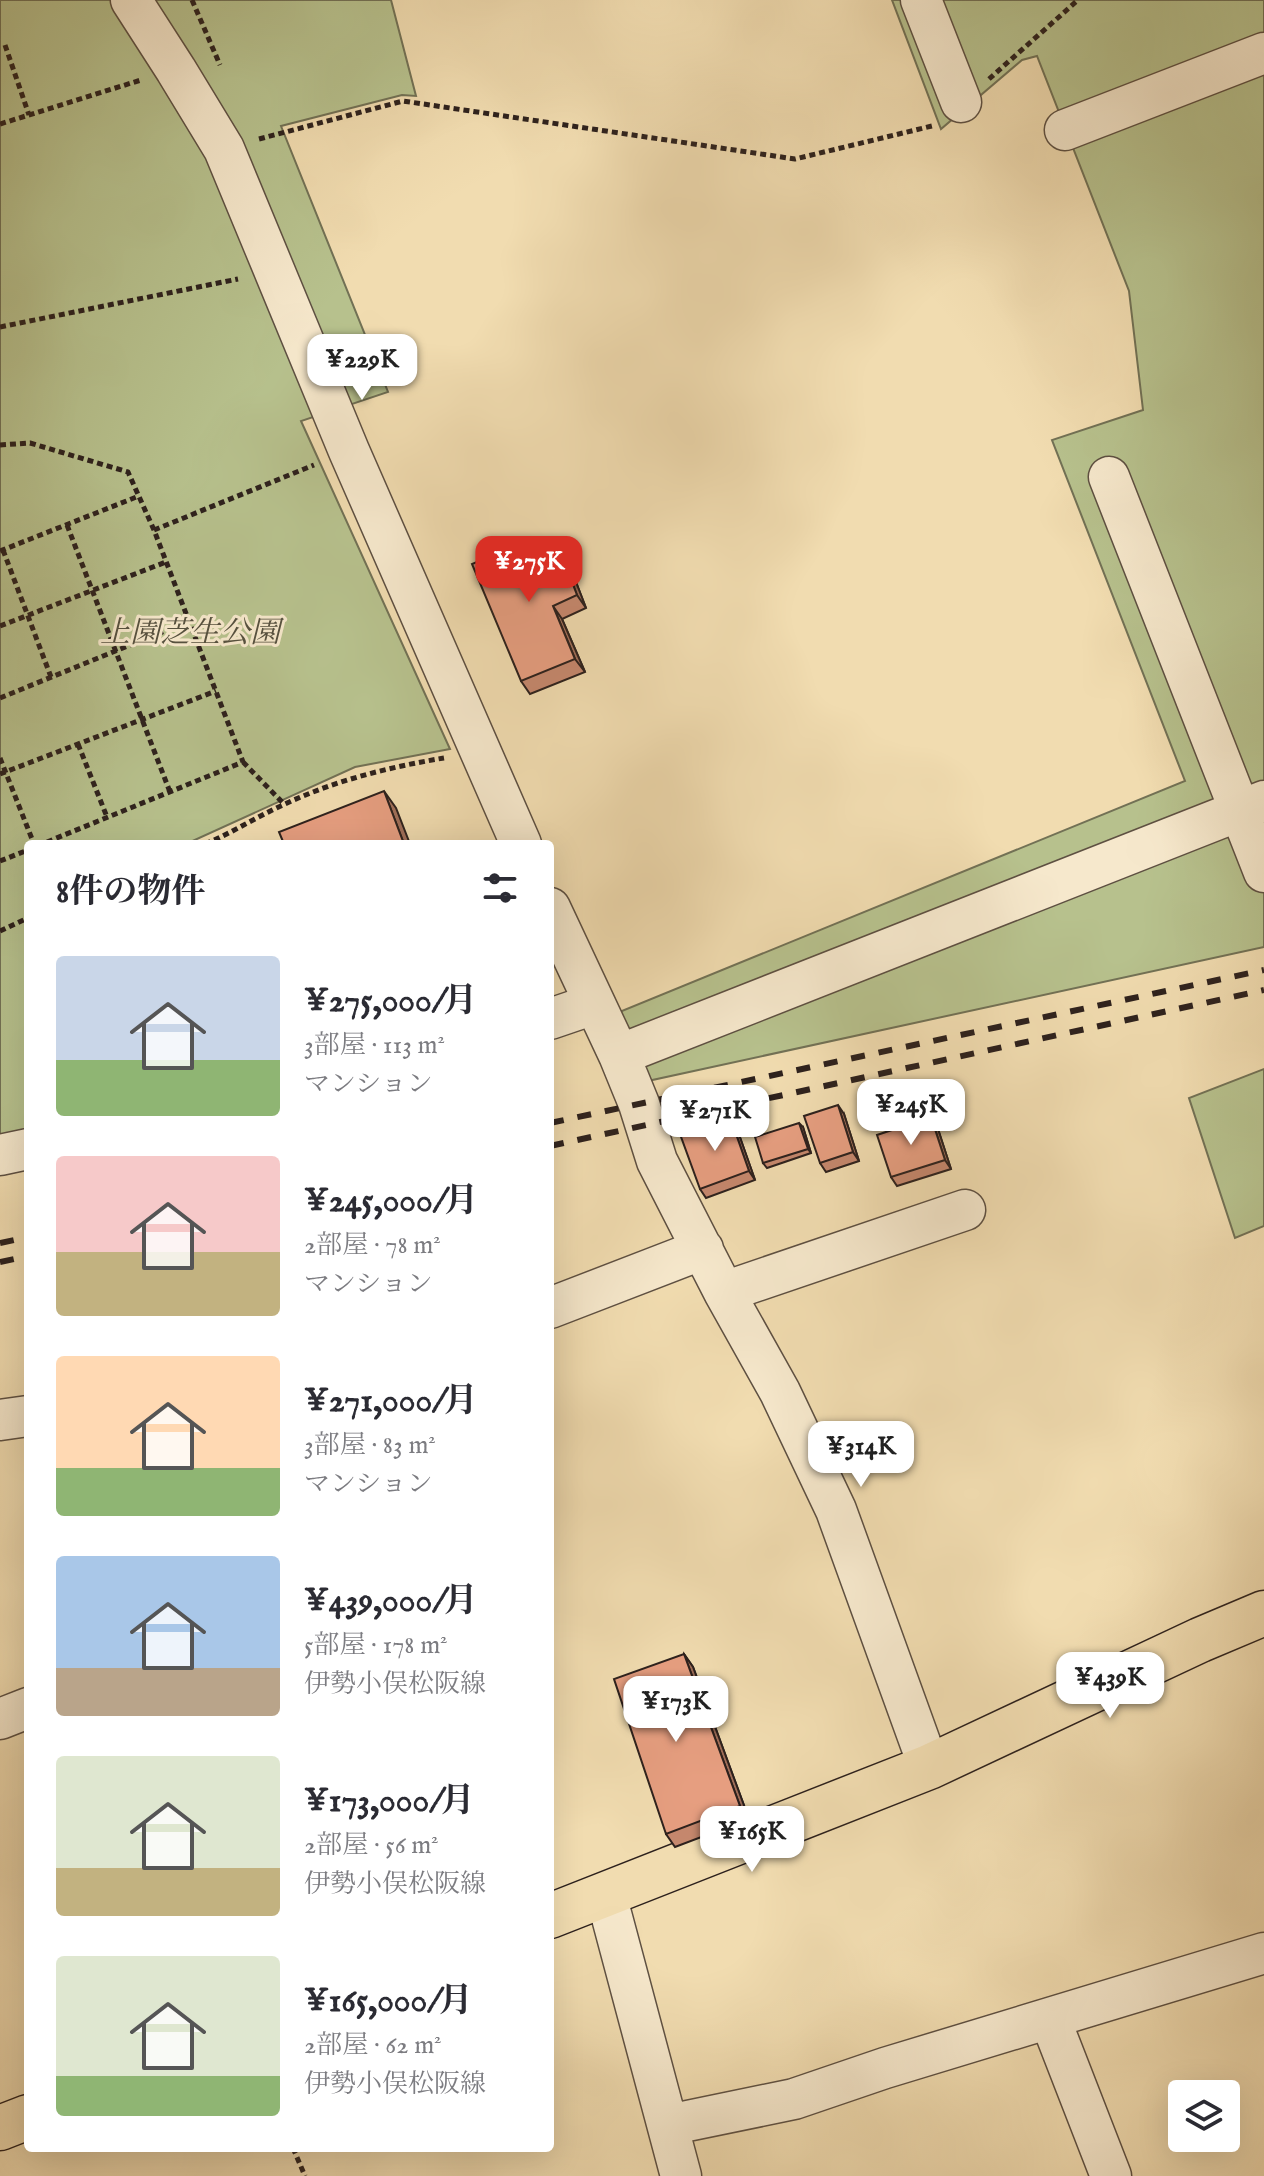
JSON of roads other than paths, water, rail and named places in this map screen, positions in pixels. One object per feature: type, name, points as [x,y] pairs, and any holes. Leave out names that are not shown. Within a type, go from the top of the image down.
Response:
[{"type":"main road","points":[[554,1914],[929,1767],[1264,1613]]},
{"type":"main road","points":[[0,2128],[24,2119]]},
{"type":"street","points":[[131,0],[224,149],[349,451],[519,840]]},
{"type":"street","points":[[921,0],[961,102]]},
{"type":"street","points":[[1065,130],[1264,53]]},
{"type":"street","points":[[1109,477],[1252,805],[1264,872]]},
{"type":"street","points":[[619,1055],[1252,805]]},
{"type":"street","points":[[554,917],[619,1055],[657,1161],[724,1292],[780,1392],[836,1510],[929,1767]]},
{"type":"street","points":[[554,1018],[594,1004]]},
{"type":"street","points":[[0,1155],[24,1150]]},
{"type":"street","points":[[724,1292],[965,1210]]},
{"type":"street","points":[[554,1306],[703,1249]]},
{"type":"street","points":[[0,1420],[24,1417]]},
{"type":"street","points":[[0,1719],[24,1710]]},
{"type":"street","points":[[606,1895],[681,2176]]},
{"type":"street","points":[[668,2125],[794,2099],[885,2068],[1264,1953]]},
{"type":"street","points":[[1050,2019],[1111,2176]]},
{"type":"railway","points":[[554,1122],[1264,970]]},
{"type":"railway","points":[[554,1145],[1264,990]]},
{"type":"railway","points":[[0,1243],[24,1238]]},
{"type":"railway","points":[[0,1262],[24,1257]]},
{"type":"park label","name":"上園芝生公園","points":[[190,634]]}]
